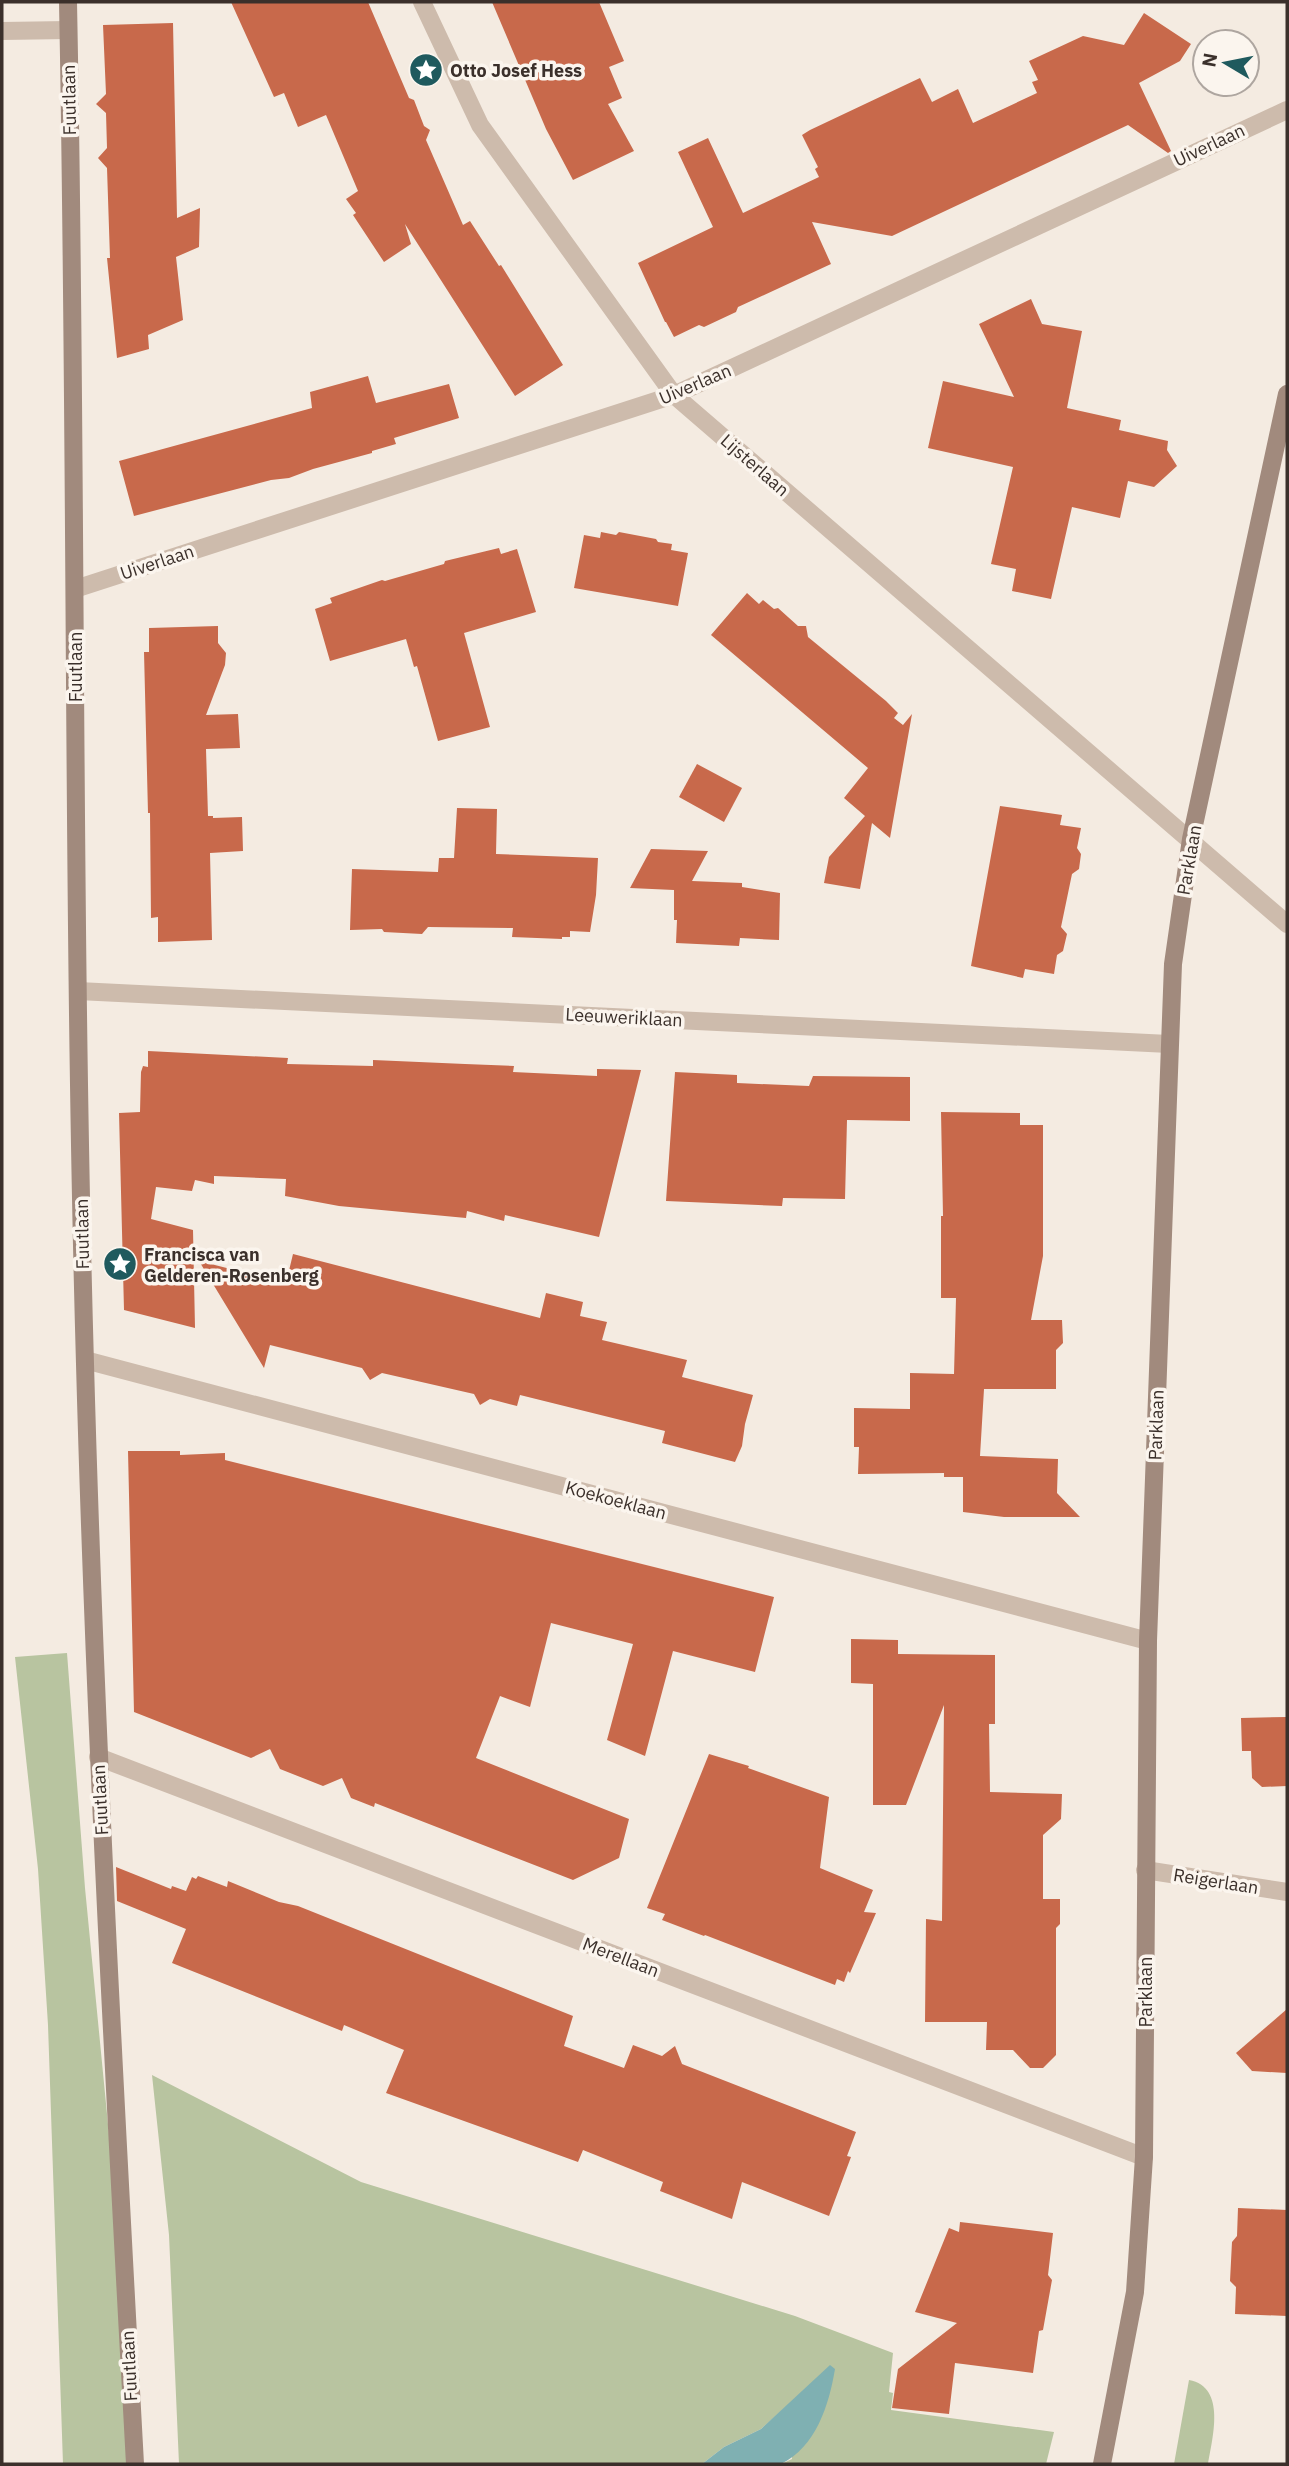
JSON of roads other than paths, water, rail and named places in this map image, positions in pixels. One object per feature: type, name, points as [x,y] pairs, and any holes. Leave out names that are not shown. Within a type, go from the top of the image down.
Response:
[{"type":"street","name":"Fuutlaan","points":[[68,2],[78,991],[85,1360],[98,1757],[135,2464]]},
{"type":"street","name":"Lijsterlaan","points":[[422,2],[480,125],[674,396],[1287,924]]},
{"type":"street","points":[[2,31],[68,30]]},
{"type":"street","name":"Uiverlaan","points":[[75,589],[674,396],[1287,110]]},
{"type":"street","name":"Parklaan","points":[[1102,2464],[1135,2292],[1144,2157],[1148,1641],[1173,964],[1191,839],[1287,394]]},
{"type":"street","name":"Leeuweriklaan","points":[[78,991],[1170,1044]]},
{"type":"street","name":"Koekoeklaan","points":[[85,1360],[1148,1641]]},
{"type":"street","name":"Merellaan","points":[[98,1757],[1144,2157]]},
{"type":"street","name":"Reigerlaan","points":[[1145,1870],[1287,1892]]},
{"type":"water","points":[[830,2365],[835,2369],[825,2410],[812,2436],[793,2457],[781,2464],[702,2464],[724,2447],[761,2429]]},
{"type":"place","name":"Otto Josef Hess","points":[[426,70]]},
{"type":"place","name":"Francisca van Gelderen-Rosenberg","points":[[120,1264]]}]
